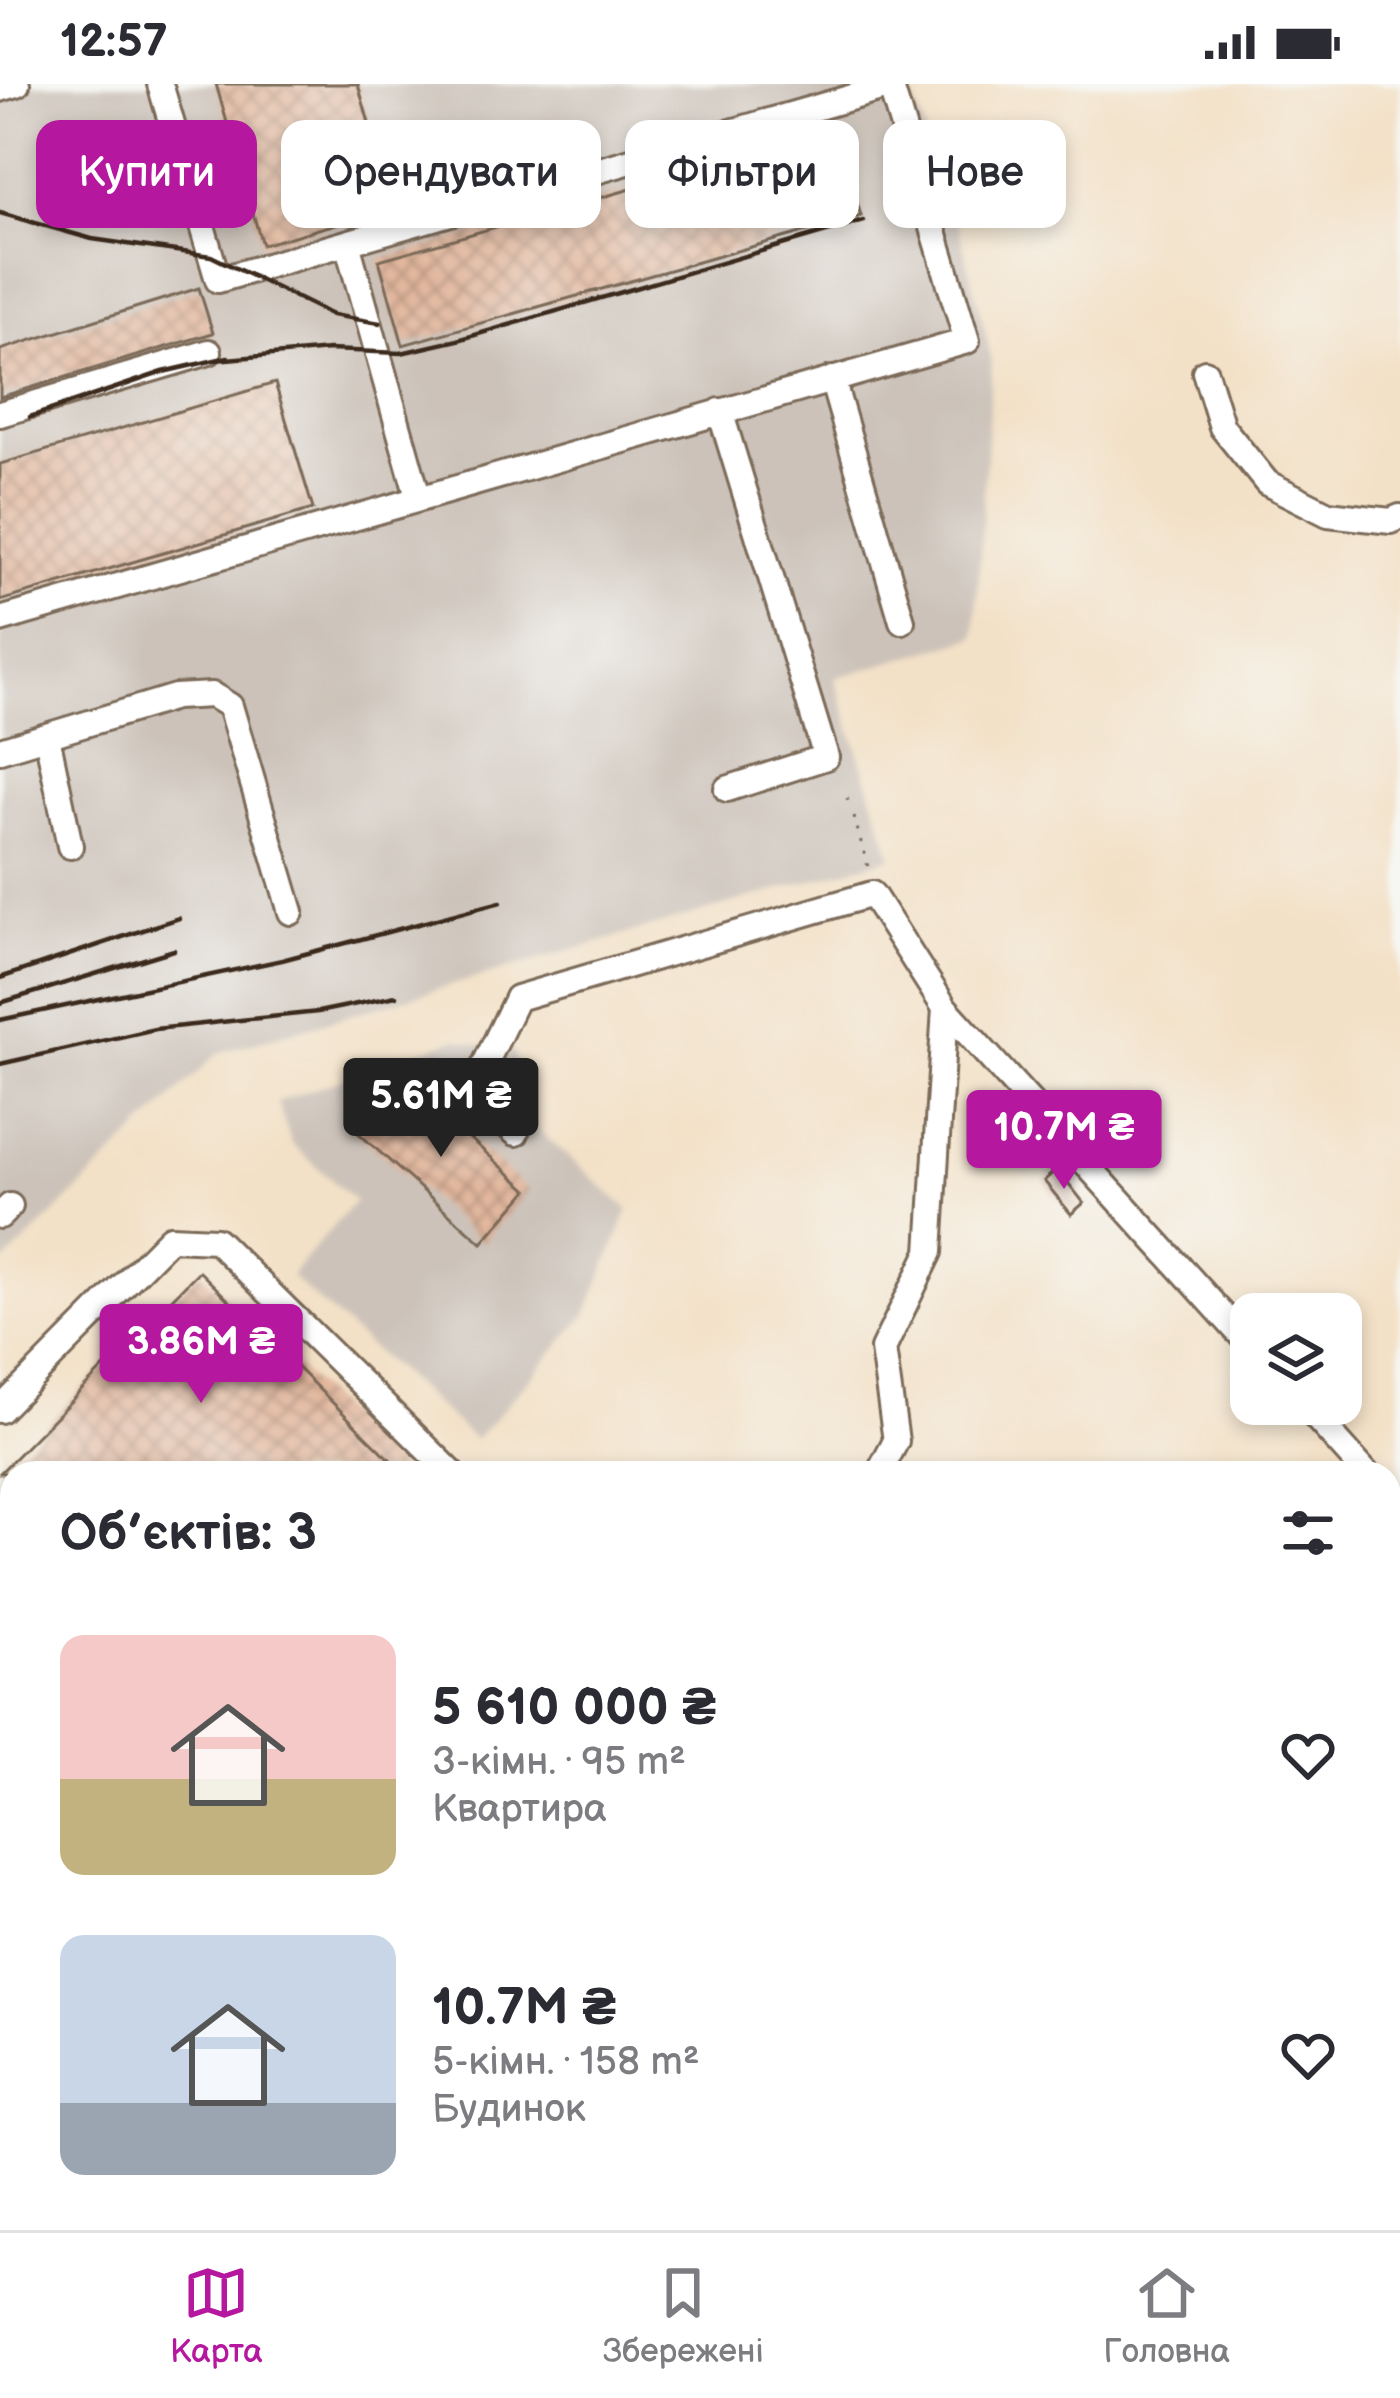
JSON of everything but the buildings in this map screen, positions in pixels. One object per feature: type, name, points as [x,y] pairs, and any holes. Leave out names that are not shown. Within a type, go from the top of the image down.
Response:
[{"type":"street","points":[[0,89],[17,84]]},
{"type":"street","points":[[0,620],[968,341],[890,85],[218,280],[160,84]]},
{"type":"street","points":[[347,243],[418,497]]},
{"type":"street","points":[[0,414],[209,352]]},
{"type":"street","points":[[1205,372],[1222,428],[1267,483],[1328,514],[1391,521],[1400,517]]},
{"type":"street","points":[[832,379],[902,621]]},
{"type":"street","points":[[720,411],[826,757],[728,789]]},
{"type":"street","points":[[0,750],[175,698],[212,695],[224,699],[230,706],[291,912]]},
{"type":"street","points":[[47,736],[70,846]]},
{"type":"street","points":[[516,1133],[471,1093],[517,998],[872,894],[944,1008],[1230,1323]]},
{"type":"street","points":[[886,1461],[896,1442],[884,1349],[931,1252],[944,1008]]},
{"type":"street","points":[[0,1410],[170,1238],[216,1240],[440,1461]]},
{"type":"street","points":[[1323,1425],[1355,1461]]},
{"type":"path","points":[[847,797],[850,807]]},
{"type":"path","points":[[854,817],[869,861]]},
{"type":"shaded area","points":[[0,84],[909,84],[921,120],[883,120],[883,228],[959,228],[992,361],[975,637],[835,678],[892,857],[218,1053],[0,1267]]},
{"type":"shaded area","points":[[455,1039],[514,1052],[528,1121],[629,1210],[586,1315],[475,1440],[290,1276],[355,1201],[292,1144],[277,1102]]},
{"type":"railway","points":[[0,213],[92,239],[211,256],[332,315],[380,323]]},
{"type":"railway","points":[[215,360],[329,350],[401,353],[864,221]]},
{"type":"railway","points":[[30,417],[163,372],[228,357]]},
{"type":"railway","points":[[0,1020],[282,960],[501,902]]},
{"type":"railway","points":[[0,978],[179,918]]},
{"type":"railway","points":[[0,1003],[174,950]]},
{"type":"railway","points":[[0,1064],[155,1029],[318,1012],[396,996]]}]
